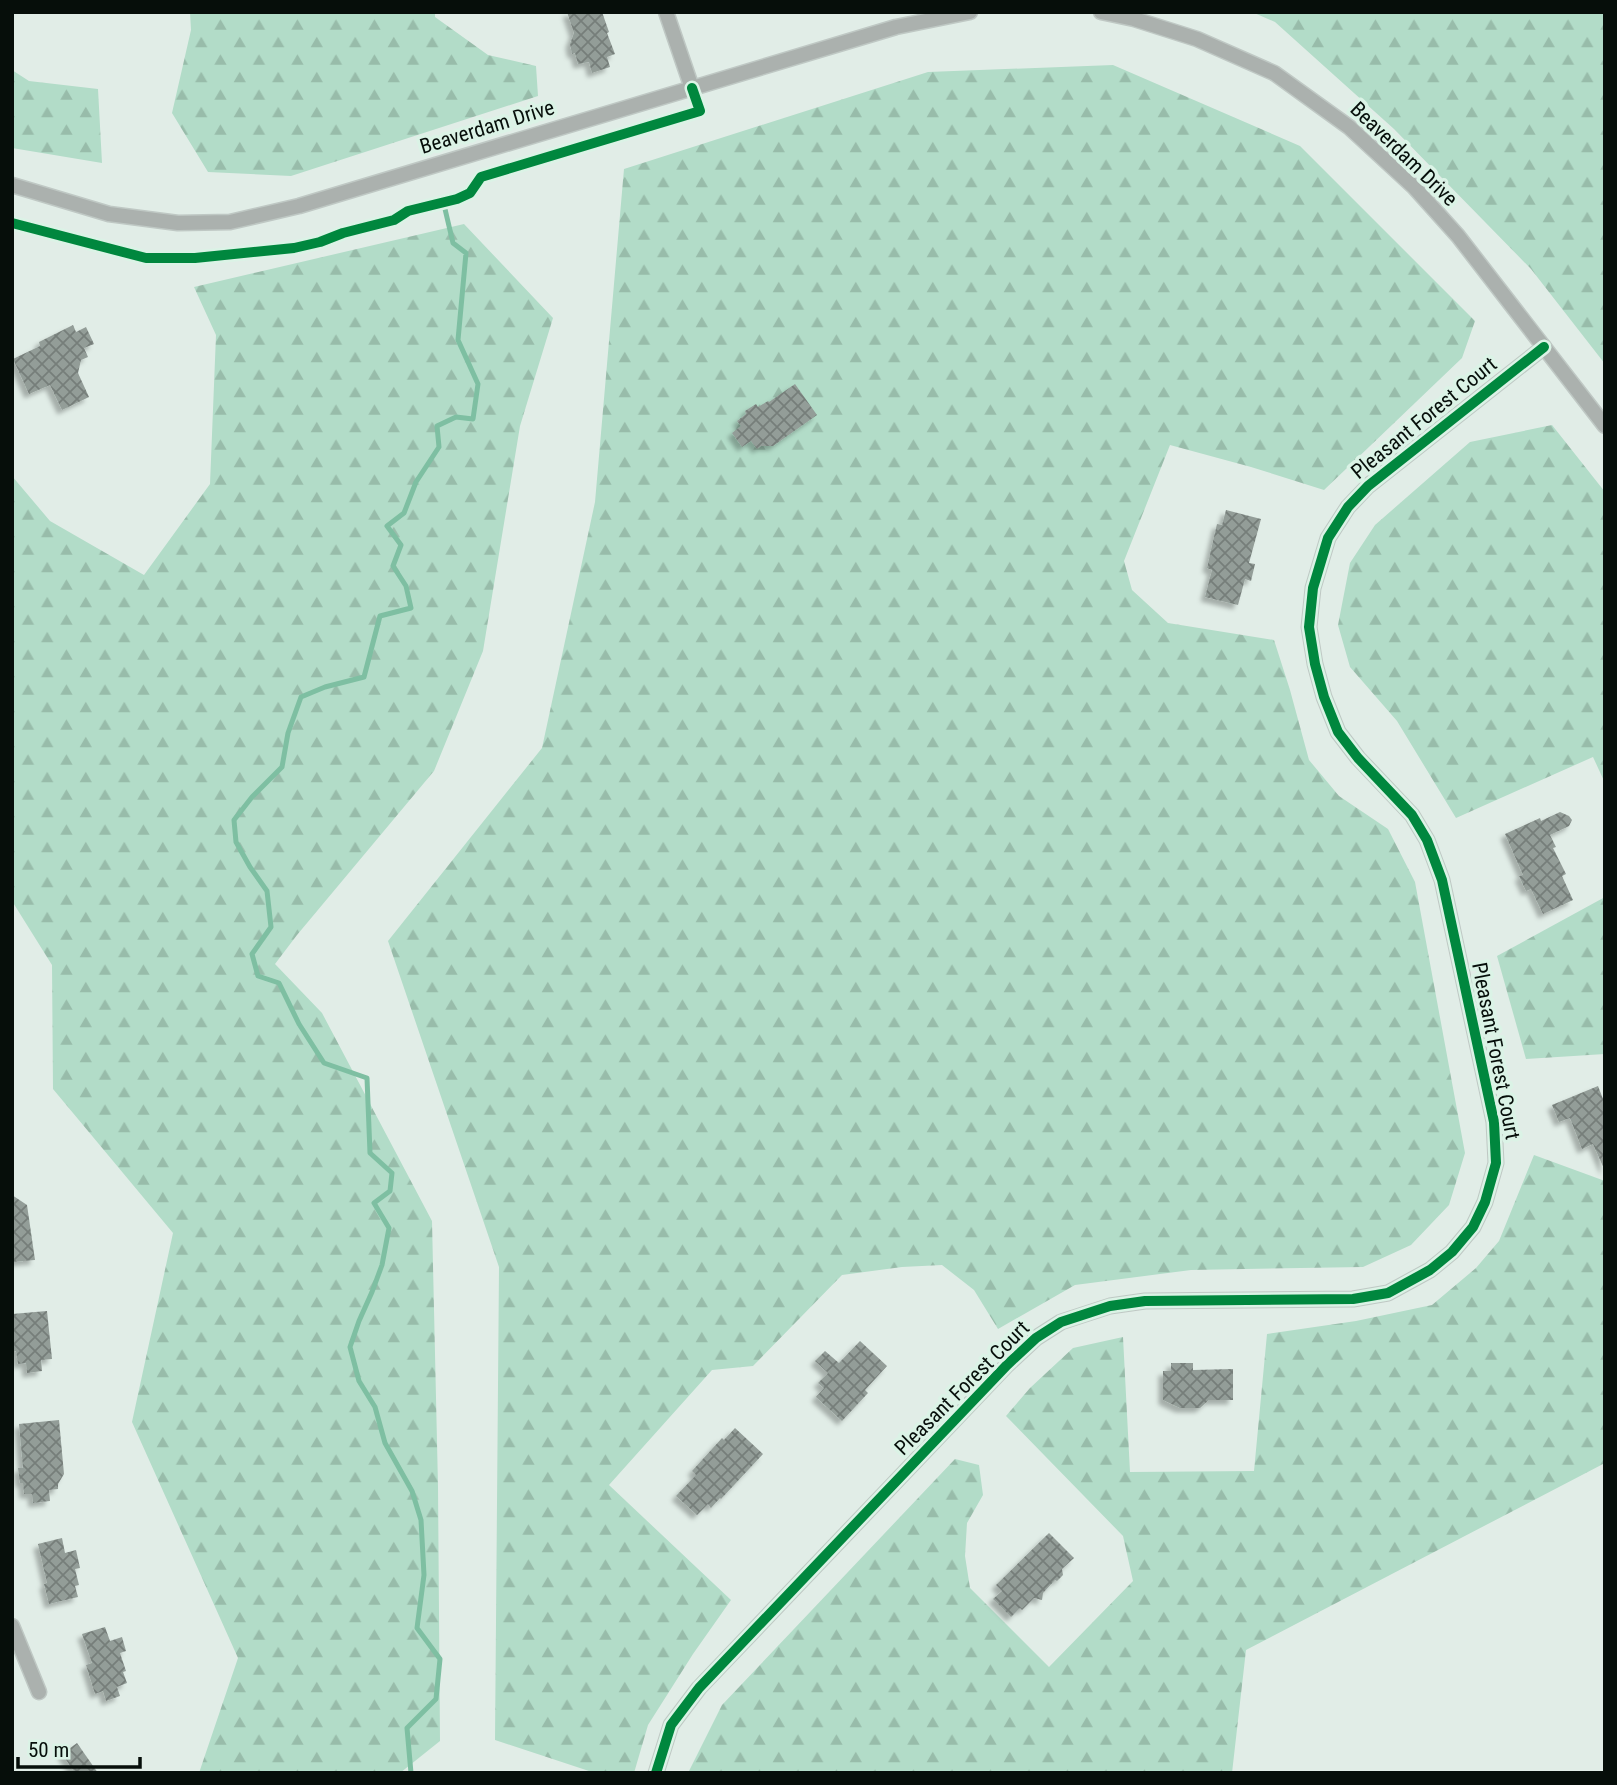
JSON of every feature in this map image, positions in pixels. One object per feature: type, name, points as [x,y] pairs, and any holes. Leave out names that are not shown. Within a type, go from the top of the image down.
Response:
[{"type":"street","points":[[666,12],[692,88]]},
{"type":"street","name":"Beaverdam Drive","points":[[12,186],[109,214],[178,223],[230,222],[299,206],[896,27],[970,12]]},
{"type":"street","name":"Beaverdam Drive","points":[[1101,12],[1134,19],[1197,39],[1274,73],[1349,127],[1414,187],[1458,236],[1605,426]]},
{"type":"street","name":"Pleasant Forest Court","points":[[656,1773],[671,1725],[699,1688],[1007,1365],[1036,1338],[1061,1322],[1110,1306],[1145,1301],[1353,1299],[1388,1293],[1430,1270],[1452,1252],[1473,1227],[1486,1202],[1496,1163],[1494,1122],[1443,880],[1427,840],[1412,814],[1338,732],[1324,698],[1309,626],[1313,587],[1328,538],[1348,507],[1368,486],[1544,347]]},
{"type":"street","points":[[12,1626],[39,1692]]},
{"type":"path","points":[[12,223],[146,257],[195,258],[294,248],[394,220],[417,208],[457,199],[470,193],[481,177],[700,111],[692,88]]},
{"type":"green space","points":[[190,12],[435,12],[435,17],[488,55],[536,66],[538,96],[291,176],[208,172],[172,113],[191,30]]},
{"type":"green space","points":[[1252,12],[1605,12],[1605,364],[1531,269],[1394,129],[1275,22]]},
{"type":"green space","points":[[1113,65],[1300,146],[1475,321],[1462,358],[1324,490],[1170,445],[1124,561],[1132,590],[1168,623],[1274,640],[1309,760],[1339,796],[1388,829],[1415,882],[1465,1153],[1449,1205],[1411,1245],[1363,1267],[1191,1270],[1075,1285],[998,1329],[974,1290],[942,1265],[842,1275],[753,1366],[712,1370],[609,1485],[731,1600],[648,1725],[634,1773],[595,1773],[495,1740],[499,1267],[388,941],[542,748],[595,502],[624,169],[928,72]]},
{"type":"green space","points":[[12,70],[29,81],[98,89],[102,163],[12,148]]},
{"type":"green space","points":[[464,224],[553,318],[520,426],[483,651],[434,771],[275,964],[322,1013],[432,1221],[440,1741],[400,1773],[199,1773],[238,1658],[132,1422],[173,1233],[53,1089],[52,965],[12,901],[12,476],[50,521],[144,575],[210,484],[216,335],[194,287]]},
{"type":"green space","points":[[1552,425],[1605,492],[1605,783],[1593,757],[1456,818],[1397,721],[1350,667],[1338,625],[1350,563],[1375,525],[1470,442]]},
{"type":"green space","points":[[1605,897],[1605,1054],[1526,1059],[1497,956]]},
{"type":"green space","points":[[1534,1155],[1605,1181],[1605,1463],[1246,1650],[1232,1773],[688,1773],[722,1705],[955,1459],[979,1465],[983,1495],[967,1523],[965,1556],[970,1588],[1049,1667],[1133,1581],[1123,1536],[1006,1416],[1030,1388],[1073,1348],[1123,1337],[1130,1472],[1254,1471],[1267,1334],[1356,1321],[1432,1305],[1476,1268],[1499,1241]]},
{"type":"building","points":[[567,12],[602,12],[615,54],[607,57],[610,67],[592,73],[589,62],[578,64],[575,53],[572,54],[570,44],[574,33]]},
{"type":"building","points":[[73,325],[76,332],[86,327],[94,344],[84,348],[88,357],[81,360],[78,373],[89,397],[62,410],[50,385],[29,394],[13,359]]},
{"type":"building","points":[[795,384],[817,415],[773,446],[761,446],[757,449],[751,441],[742,447],[732,433],[741,426],[737,421],[746,414],[745,411],[756,404],[758,407],[769,402]]},
{"type":"building","points":[[1226,510],[1261,519],[1249,563],[1255,564],[1251,581],[1245,579],[1238,605],[1205,597],[1212,570],[1207,568],[1217,524],[1222,525]]},
{"type":"building","points":[[1560,812],[1572,820],[1569,826],[1550,835],[1556,847],[1553,848],[1566,874],[1562,876],[1573,900],[1543,914],[1531,889],[1526,891],[1519,876],[1523,875],[1505,834]]},
{"type":"building","points":[[1598,1086],[1605,1104],[1605,1171],[1593,1144],[1582,1149],[1570,1118],[1559,1122],[1552,1105]]},
{"type":"building","points":[[12,1195],[27,1205],[35,1260],[12,1262]]},
{"type":"building","points":[[47,1311],[52,1359],[41,1360],[42,1371],[27,1373],[26,1363],[18,1364],[16,1351],[13,1352],[12,1349],[12,1314]]},
{"type":"building","points":[[860,1341],[887,1366],[865,1390],[868,1393],[842,1421],[816,1397],[824,1388],[818,1383],[828,1373],[815,1361],[825,1351],[839,1363]]},
{"type":"building","points":[[1171,1363],[1193,1363],[1193,1370],[1233,1369],[1233,1400],[1209,1400],[1200,1408],[1180,1408],[1163,1400],[1163,1371],[1171,1371]]},
{"type":"building","points":[[59,1420],[64,1474],[58,1489],[49,1490],[50,1501],[33,1503],[32,1494],[24,1494],[23,1483],[20,1483],[18,1468],[23,1468],[19,1424]]},
{"type":"building","points":[[735,1428],[763,1454],[721,1499],[711,1508],[708,1504],[697,1515],[676,1496],[696,1475],[692,1471],[722,1438],[724,1440]]},
{"type":"building","points":[[1049,1533],[1074,1558],[1062,1569],[1063,1575],[1043,1593],[1042,1600],[1034,1598],[1011,1617],[993,1599],[1002,1591],[996,1585]]},
{"type":"building","points":[[62,1538],[65,1553],[76,1550],[80,1568],[75,1569],[79,1585],[75,1586],[78,1597],[49,1604],[38,1544]]},
{"type":"building","points":[[105,1627],[110,1641],[122,1637],[126,1651],[120,1653],[127,1683],[117,1687],[120,1696],[106,1701],[103,1691],[95,1694],[86,1665],[92,1663],[82,1634]]},
{"type":"building","points":[[77,1743],[98,1773],[75,1773],[62,1754]]},
{"type":"waterway","points":[[411,1773],[407,1728],[436,1699],[440,1659],[417,1628],[424,1575],[421,1520],[412,1491],[385,1443],[375,1407],[359,1381],[350,1347],[382,1265],[389,1228],[374,1203],[390,1191],[392,1173],[370,1153],[367,1078],[324,1063],[299,1024],[279,983],[258,976],[252,954],[271,927],[267,891],[236,842],[234,820],[282,767],[288,733],[301,697],[325,687],[364,677],[380,616],[411,608],[406,586],[393,566],[401,545],[387,526],[404,513],[416,482],[439,447],[437,426],[456,417],[473,419],[478,384],[458,340],[466,253],[453,243],[445,209]]},
{"type":"cycle path","points":[[12,223],[146,258],[195,258],[294,248],[394,220],[408,211],[457,199],[470,193],[481,177],[700,111],[692,88]]},
{"type":"cycle path","points":[[656,1773],[671,1725],[699,1688],[1007,1365],[1036,1338],[1061,1322],[1110,1306],[1145,1301],[1353,1299],[1388,1293],[1430,1270],[1452,1252],[1473,1227],[1485,1202],[1496,1163],[1494,1122],[1442,880],[1427,840],[1412,815],[1358,758],[1338,732],[1324,697],[1309,627],[1313,588],[1328,538],[1348,507],[1368,486],[1544,347]]}]
